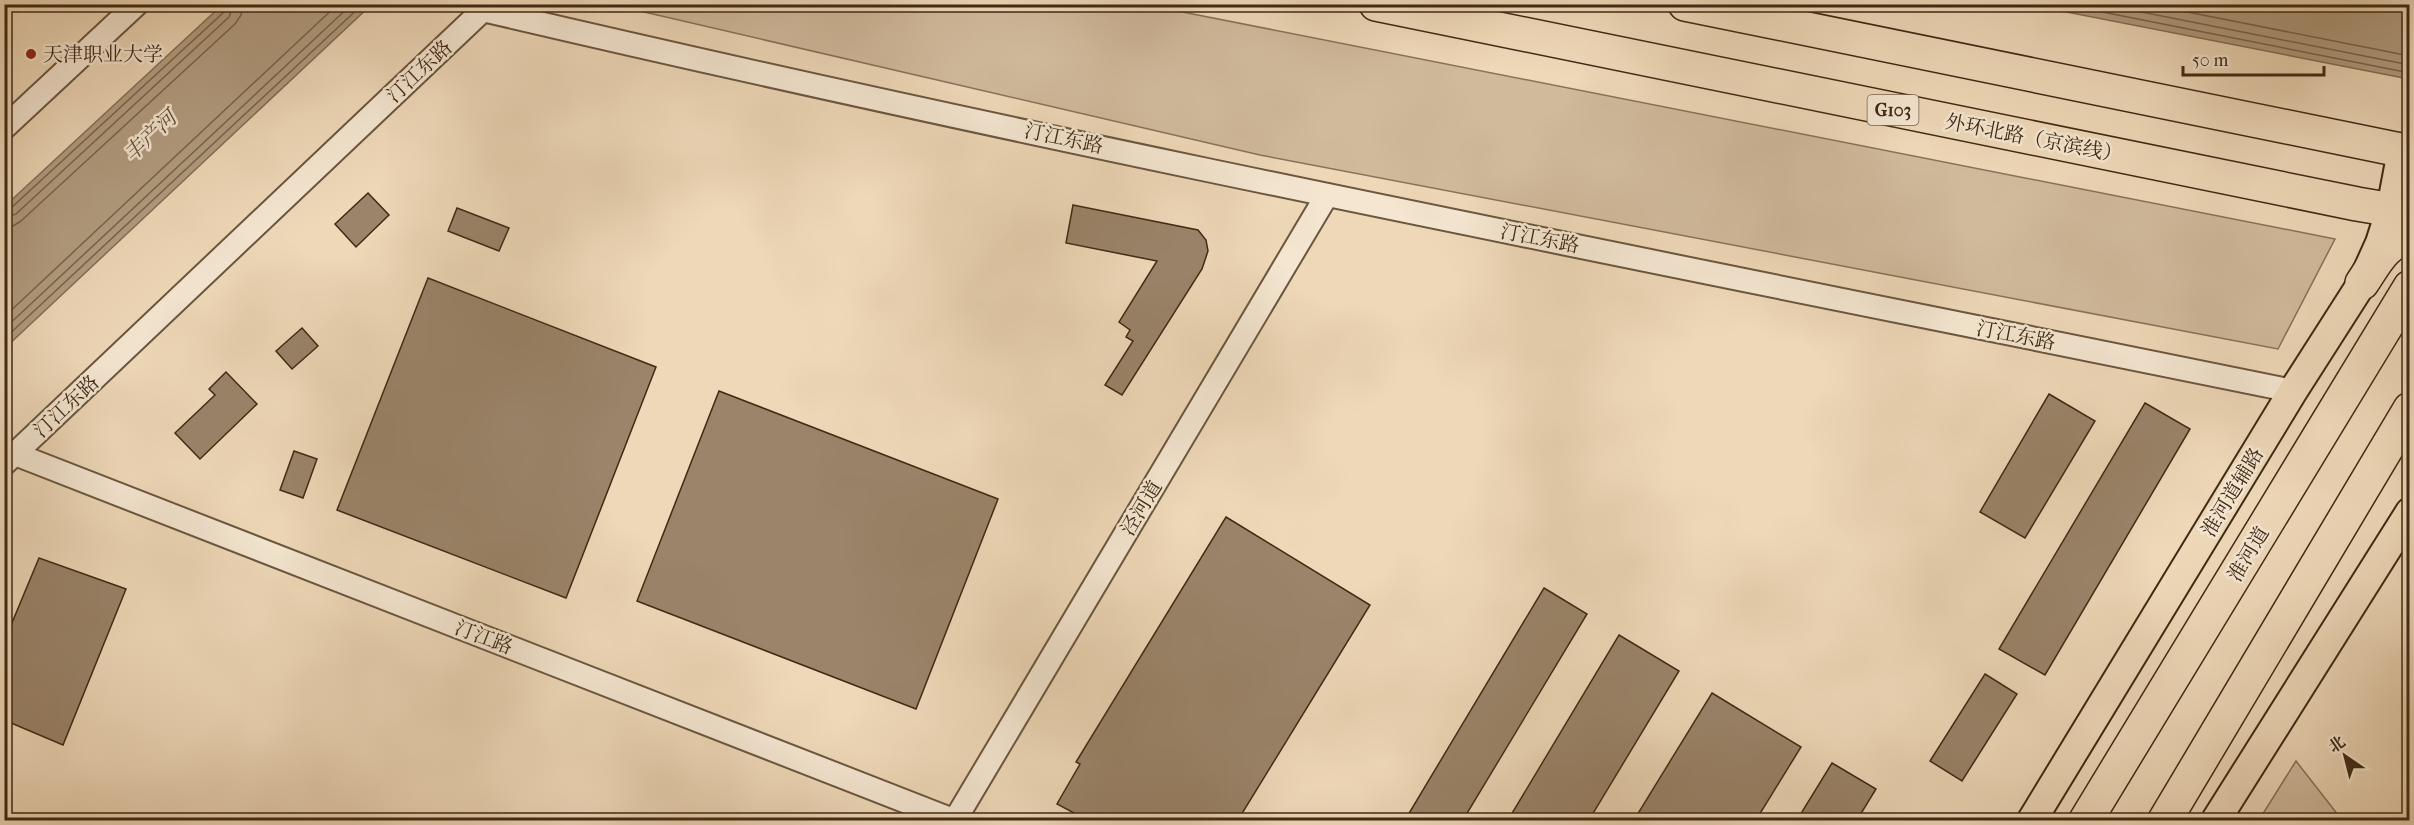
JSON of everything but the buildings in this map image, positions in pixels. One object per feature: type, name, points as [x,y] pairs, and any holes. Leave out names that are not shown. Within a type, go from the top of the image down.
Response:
[{"type":"highway","name":"外环北路（京滨线）","points":[[1376,4],[2400,211]]},
{"type":"highway","points":[[1685,4],[2406,152]]},
{"type":"highway","points":[[2362,283],[2386,248],[2399,239],[2409,236]]},
{"type":"highway","name":"淮河道","points":[[2086,820],[2409,287]]},
{"type":"highway","points":[[2170,814],[2409,409]]},
{"type":"main road","name":"淮河道辅路","points":[[2032,820],[2293,391],[2362,283],[2380,243],[2400,211],[2406,152]]},
{"type":"main road","points":[[2216,820],[2409,512]]},
{"type":"street","points":[[4,128],[136,4]]},
{"type":"street","points":[[459,4],[483,10]]},
{"type":"street","name":"汀江东路","points":[[10,459],[483,10],[616,41],[1327,195],[2293,391]]},
{"type":"street","name":"泾河道","points":[[954,820],[1327,195]]},
{"type":"street","name":"汀江路","points":[[10,459],[954,820]]},
{"type":"shaded area","points":[[614,5],[1147,5],[2335,239],[2278,349],[1260,155]]},
{"type":"shaded area","points":[[2296,761],[2342,820],[2259,820]]},
{"type":"water","name":"丰产河","points":[[222,5],[371,5],[5,348],[5,206]]},
{"type":"water","points":[[2031,5],[2409,5],[2409,79]]},
{"type":"place","name":"天津职业大学","points":[[31,54]]}]
